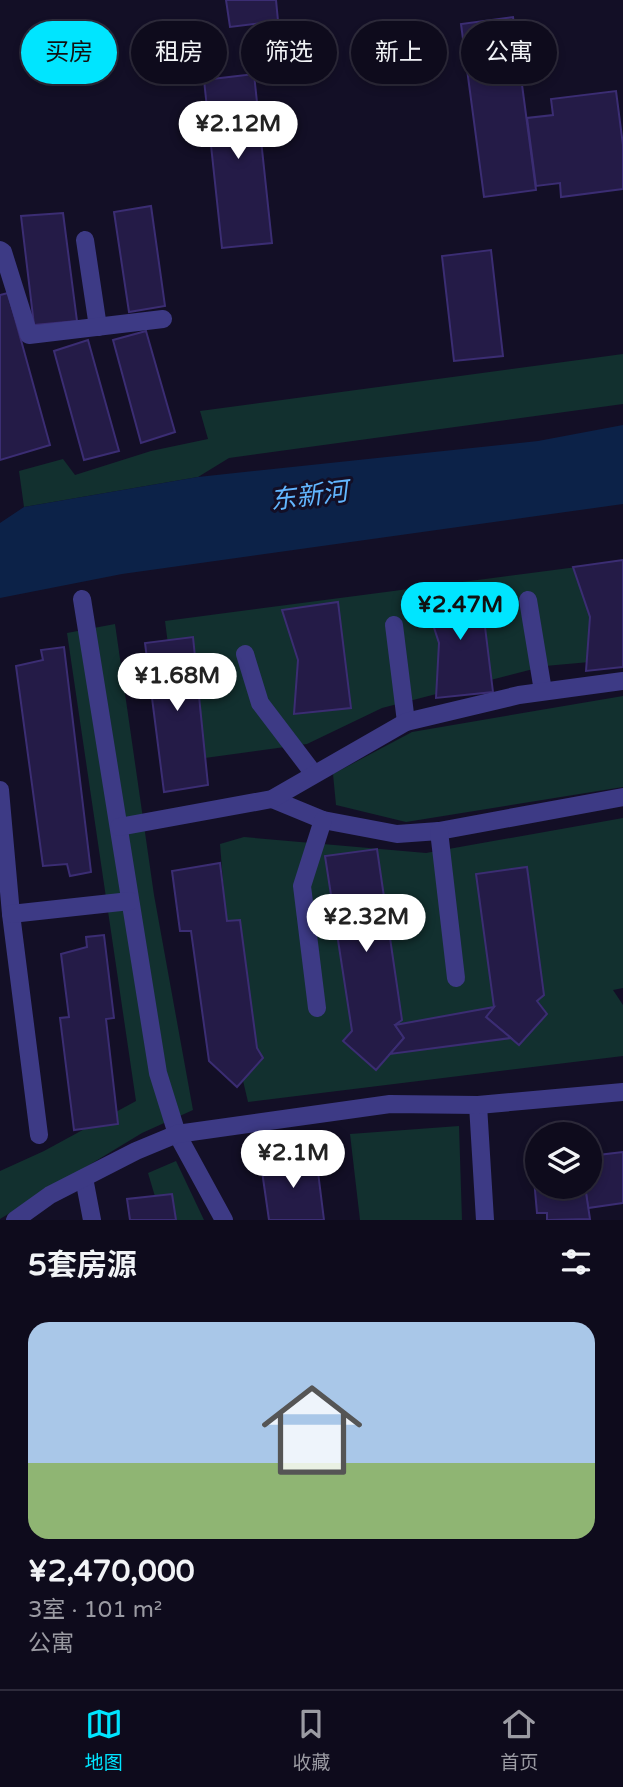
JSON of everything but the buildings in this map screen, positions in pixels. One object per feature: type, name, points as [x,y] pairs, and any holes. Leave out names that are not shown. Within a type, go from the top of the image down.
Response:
[{"type":"street","points":[[85,240],[97,327]]},
{"type":"street","points":[[0,250],[3,251],[29,335],[163,318]]},
{"type":"street","points":[[82,598],[158,1073],[177,1134],[224,1220]]},
{"type":"street","points":[[528,600],[542,691]]},
{"type":"street","points":[[394,625],[406,722]]},
{"type":"street","points":[[245,654],[260,703],[314,774]]},
{"type":"street","points":[[118,827],[272,799],[406,722],[542,691],[623,681]]},
{"type":"street","points":[[0,790],[10,914],[39,1135]]},
{"type":"street","points":[[272,799],[323,820],[397,834],[439,831],[623,797]]},
{"type":"street","points":[[317,1008],[302,886],[323,820]]},
{"type":"street","points":[[439,831],[456,978]]},
{"type":"street","points":[[10,914],[130,901]]},
{"type":"street","points":[[15,1220],[50,1195],[136,1151],[177,1134],[390,1104],[478,1105],[623,1092]]},
{"type":"street","points":[[478,1105],[485,1220]]},
{"type":"street","points":[[84,1178],[92,1220]]},
{"type":"green space","points":[[623,354],[623,404],[229,458],[198,477],[24,507],[19,471],[63,459],[75,475],[151,451],[208,439],[200,411]]},
{"type":"green space","points":[[623,561],[623,659],[545,666],[382,708],[307,744],[183,761],[165,621]]},
{"type":"green space","points":[[115,624],[154,895],[193,1110],[142,1133],[0,1219],[0,1171],[44,1151],[136,1101],[67,633]]},
{"type":"green space","points":[[623,696],[623,787],[406,822],[336,805],[333,774],[412,732]]},
{"type":"green space","points":[[623,818],[623,988],[613,990],[623,1005],[623,1056],[248,1102],[237,1055],[220,844],[244,837],[426,853]]},
{"type":"green space","points":[[459,1126],[462,1220],[360,1220],[350,1134]]},
{"type":"green space","points":[[176,1161],[204,1220],[162,1220],[148,1173]]},
{"type":"water","name":"东新河","points":[[623,425],[623,504],[122,574],[0,598],[0,523],[24,507],[198,477],[538,441]]}]
